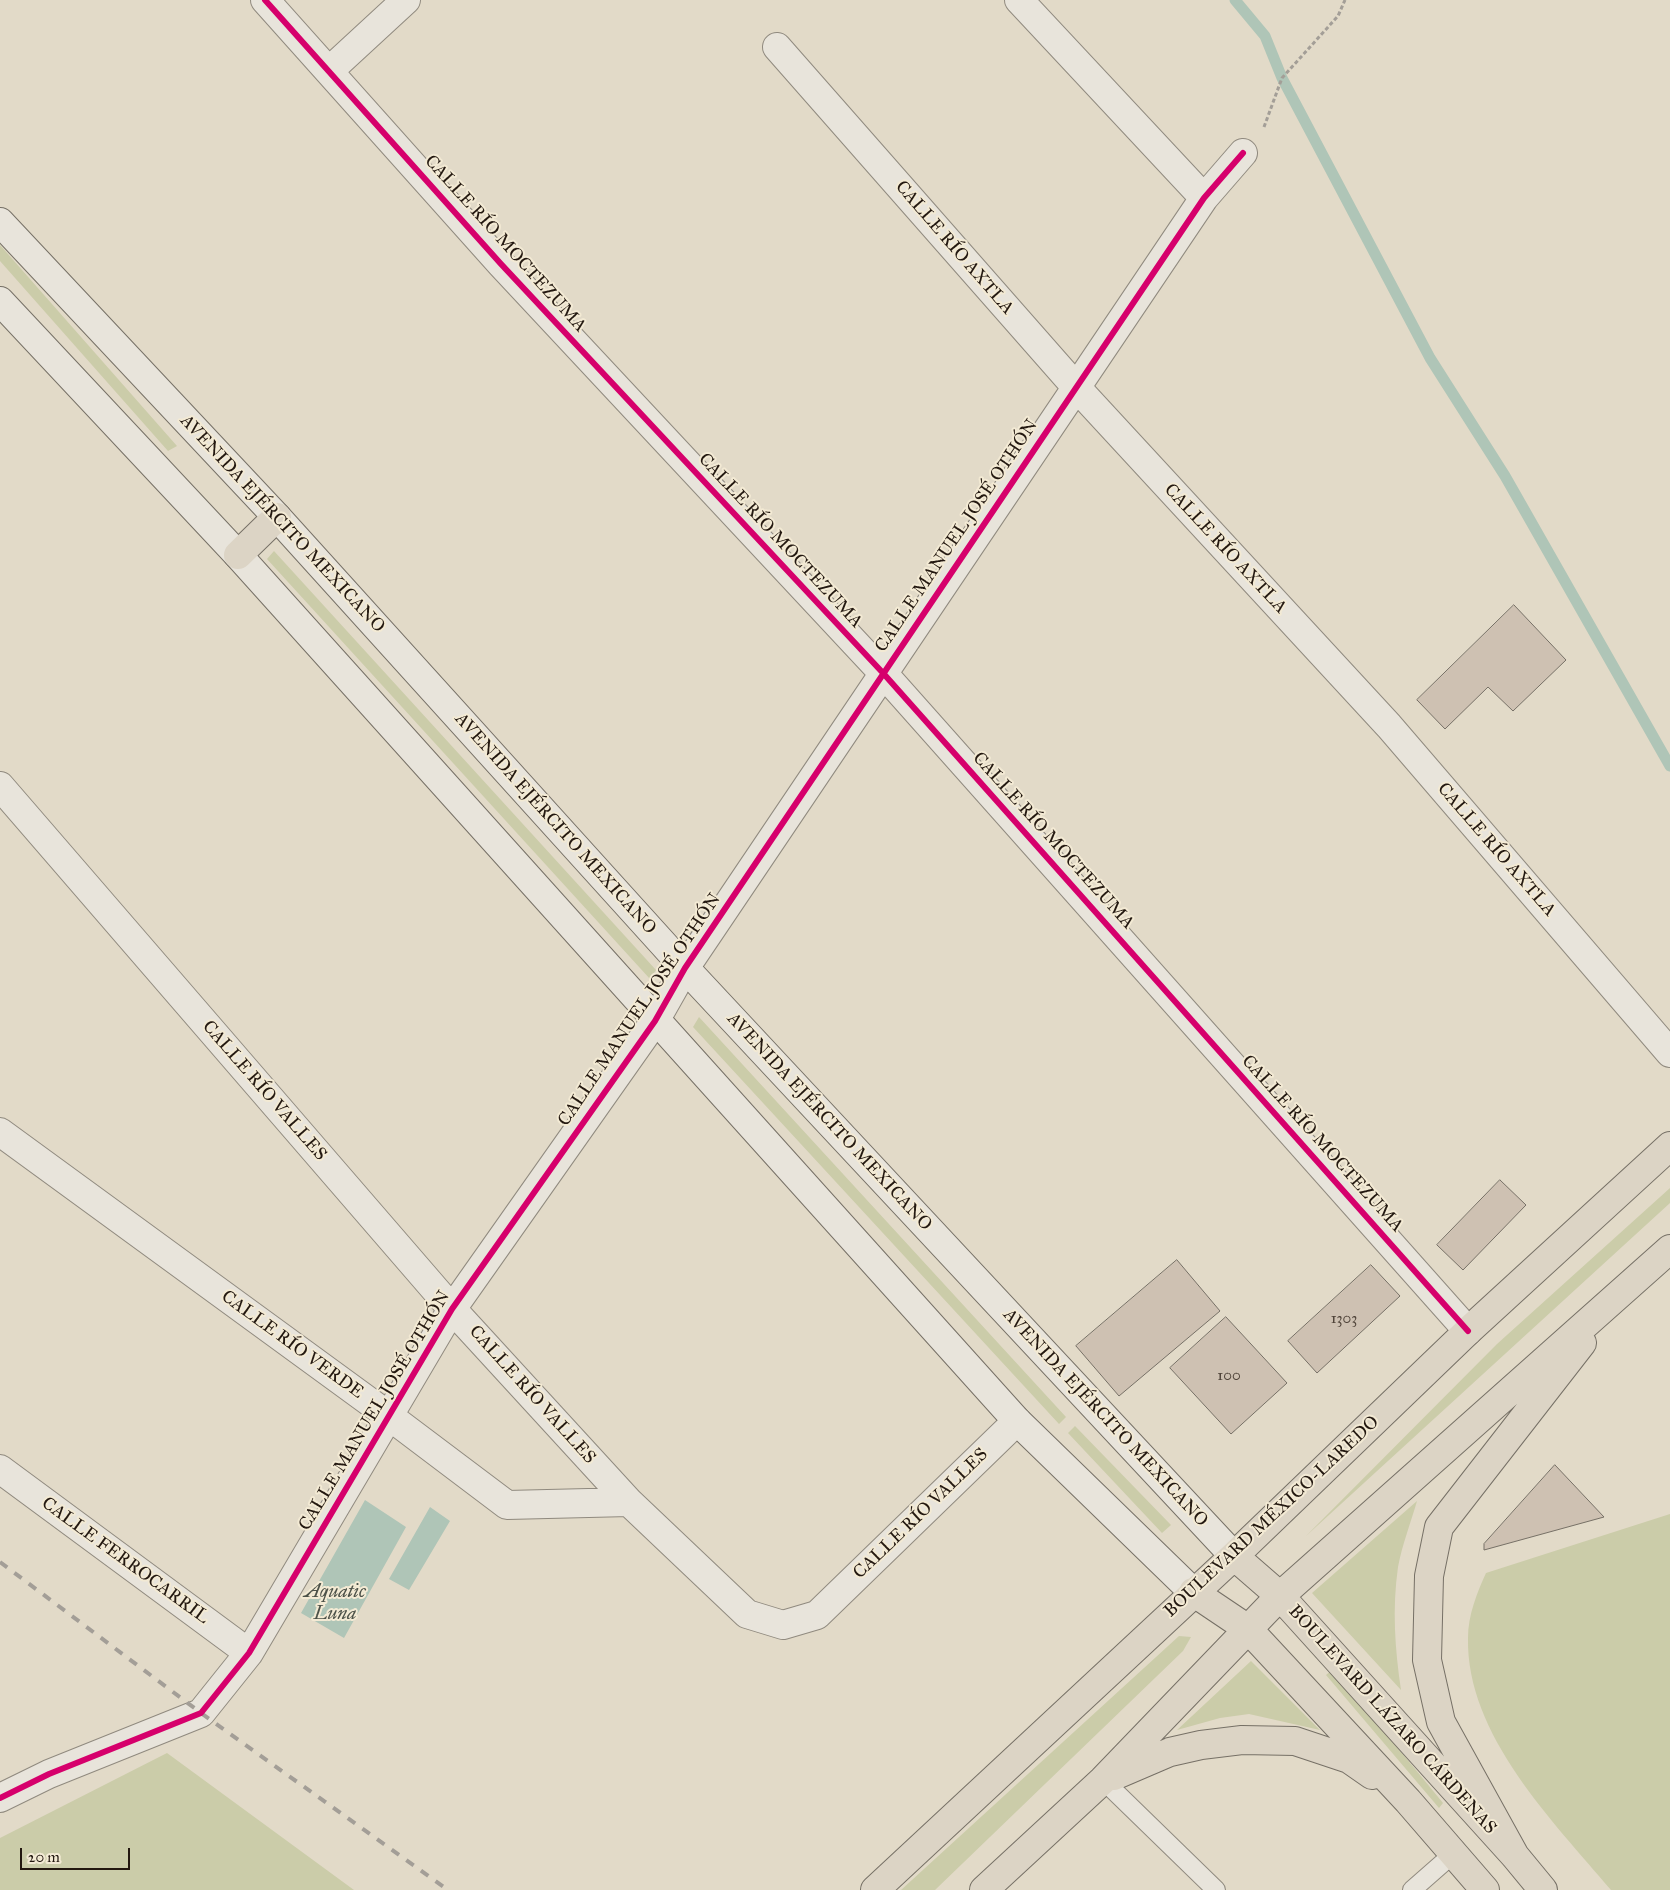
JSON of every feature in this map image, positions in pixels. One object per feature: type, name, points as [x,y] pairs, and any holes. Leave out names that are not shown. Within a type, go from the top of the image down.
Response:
[{"type":"main road","points":[[238,555],[278,517]]},
{"type":"main road","name":"BOULEVARD MÉXICO-LAREDO","points":[[875,1890],[1193,1592],[1234,1556],[1468,1331],[1670,1146]]},
{"type":"main road","points":[[984,1890],[1103,1780],[1280,1596],[1670,1249]]},
{"type":"main road","points":[[1515,1856],[1441,1722],[1427,1660],[1429,1576],[1439,1526],[1627,1286]]},
{"type":"main road","name":"BOULEVARD LÁZARO CÁRDENAS","points":[[1234,1556],[1280,1596],[1515,1856],[1543,1890]]},
{"type":"main road","points":[[1193,1592],[1248,1629],[1408,1801],[1485,1890]]},
{"type":"main road","points":[[1103,1780],[1170,1752],[1200,1745],[1242,1740],[1295,1741],[1349,1759],[1408,1801]]},
{"type":"street","name":"CALLE RÍO MOCTEZUMA","points":[[265,0],[501,264],[883,673],[1468,1331]]},
{"type":"street","points":[[329,72],[406,0]]},
{"type":"street","points":[[1019,0],[1204,198]]},
{"type":"street","name":"CALLE RÍO AXTLA","points":[[777,47],[1076,387],[1389,726],[1670,1054]]},
{"type":"street","name":"CALLE MANUEL JOSÉ OTHÓN","points":[[0,1798],[49,1774],[201,1714],[249,1654],[452,1309],[655,1020],[685,968],[1204,198],[1243,153]]},
{"type":"street","name":"AVENIDA EJÉRCITO MEXICANO","points":[[0,222],[278,517],[685,968],[1234,1556]]},
{"type":"street","points":[[0,302],[238,555],[1017,1421],[1193,1592]]},
{"type":"street","name":"CALLE RÍO VALLES","points":[[0,786],[452,1309],[629,1502],[748,1614],[783,1624],[817,1615],[1017,1421]]},
{"type":"street","name":"CALLE RÍO VERDE","points":[[0,1132],[389,1416],[507,1506],[629,1502]]},
{"type":"street","name":"CALLE FERROCARRIL","points":[[0,1469],[249,1654]]},
{"type":"lane","points":[[1103,1780],[1216,1890]]},
{"type":"lane","points":[[1412,1890],[1453,1854]]},
{"type":"path","points":[[1243,153],[1263,130],[1282,78],[1338,16],[1345,0]]},
{"type":"shaded area","points":[[0,245],[177,446],[168,451],[0,261]]},
{"type":"shaded area","points":[[274,551],[656,970],[650,979],[267,559]]},
{"type":"shaded area","points":[[699,1017],[1066,1417],[1059,1424],[693,1027]]},
{"type":"shaded area","points":[[1670,1188],[1670,1203],[1306,1536],[1497,1344]]},
{"type":"shaded area","points":[[1075,1426],[1171,1525],[1162,1533],[1068,1433]]},
{"type":"shaded area","points":[[1417,1501],[1402,1550],[1396,1583],[1395,1629],[1401,1690],[1312,1593]]},
{"type":"shaded area","points":[[1670,1514],[1670,1890],[1611,1890],[1540,1806],[1497,1742],[1481,1709],[1471,1674],[1468,1638],[1471,1613],[1486,1573]]},
{"type":"shaded area","points":[[1179,1636],[1191,1637],[1183,1651],[935,1890],[901,1890]]},
{"type":"shaded area","points":[[1251,1661],[1320,1730],[1249,1714],[1220,1718],[1177,1730]]},
{"type":"shaded area","points":[[1333,1669],[1443,1803],[1439,1808],[1326,1675]]},
{"type":"shaded area","points":[[167,1753],[354,1890],[0,1890],[0,1838]]},
{"type":"water","name":"Aquatic Luna","points":[[365,1500],[406,1527],[344,1638],[301,1613]]},
{"type":"water","points":[[430,1507],[450,1521],[409,1590],[389,1579]]},
{"type":"building","points":[[1514,605],[1566,660],[1513,711],[1488,687],[1445,729],[1417,700]]},
{"type":"building","points":[[1500,1180],[1526,1205],[1463,1270],[1437,1245]]},
{"type":"building","points":[[1177,1260],[1220,1311],[1119,1396],[1076,1346]]},
{"type":"building","points":[[1371,1265],[1400,1296],[1317,1373],[1288,1341]]},
{"type":"building","points":[[1226,1317],[1287,1383],[1231,1434],[1170,1368]]},
{"type":"building","points":[[1555,1465],[1604,1517],[1484,1550],[1484,1544]]},
{"type":"waterway","points":[[1235,0],[1265,36],[1282,78],[1430,358],[1505,476],[1670,766]]},
{"type":"railway","points":[[0,1562],[201,1713],[448,1890]]},
{"type":"cycle path","points":[[265,0],[501,264],[883,673],[1468,1331]]},
{"type":"cycle path","points":[[0,1798],[49,1774],[201,1713],[249,1653],[452,1309],[655,1021],[685,968],[1204,198],[1243,153]]}]
